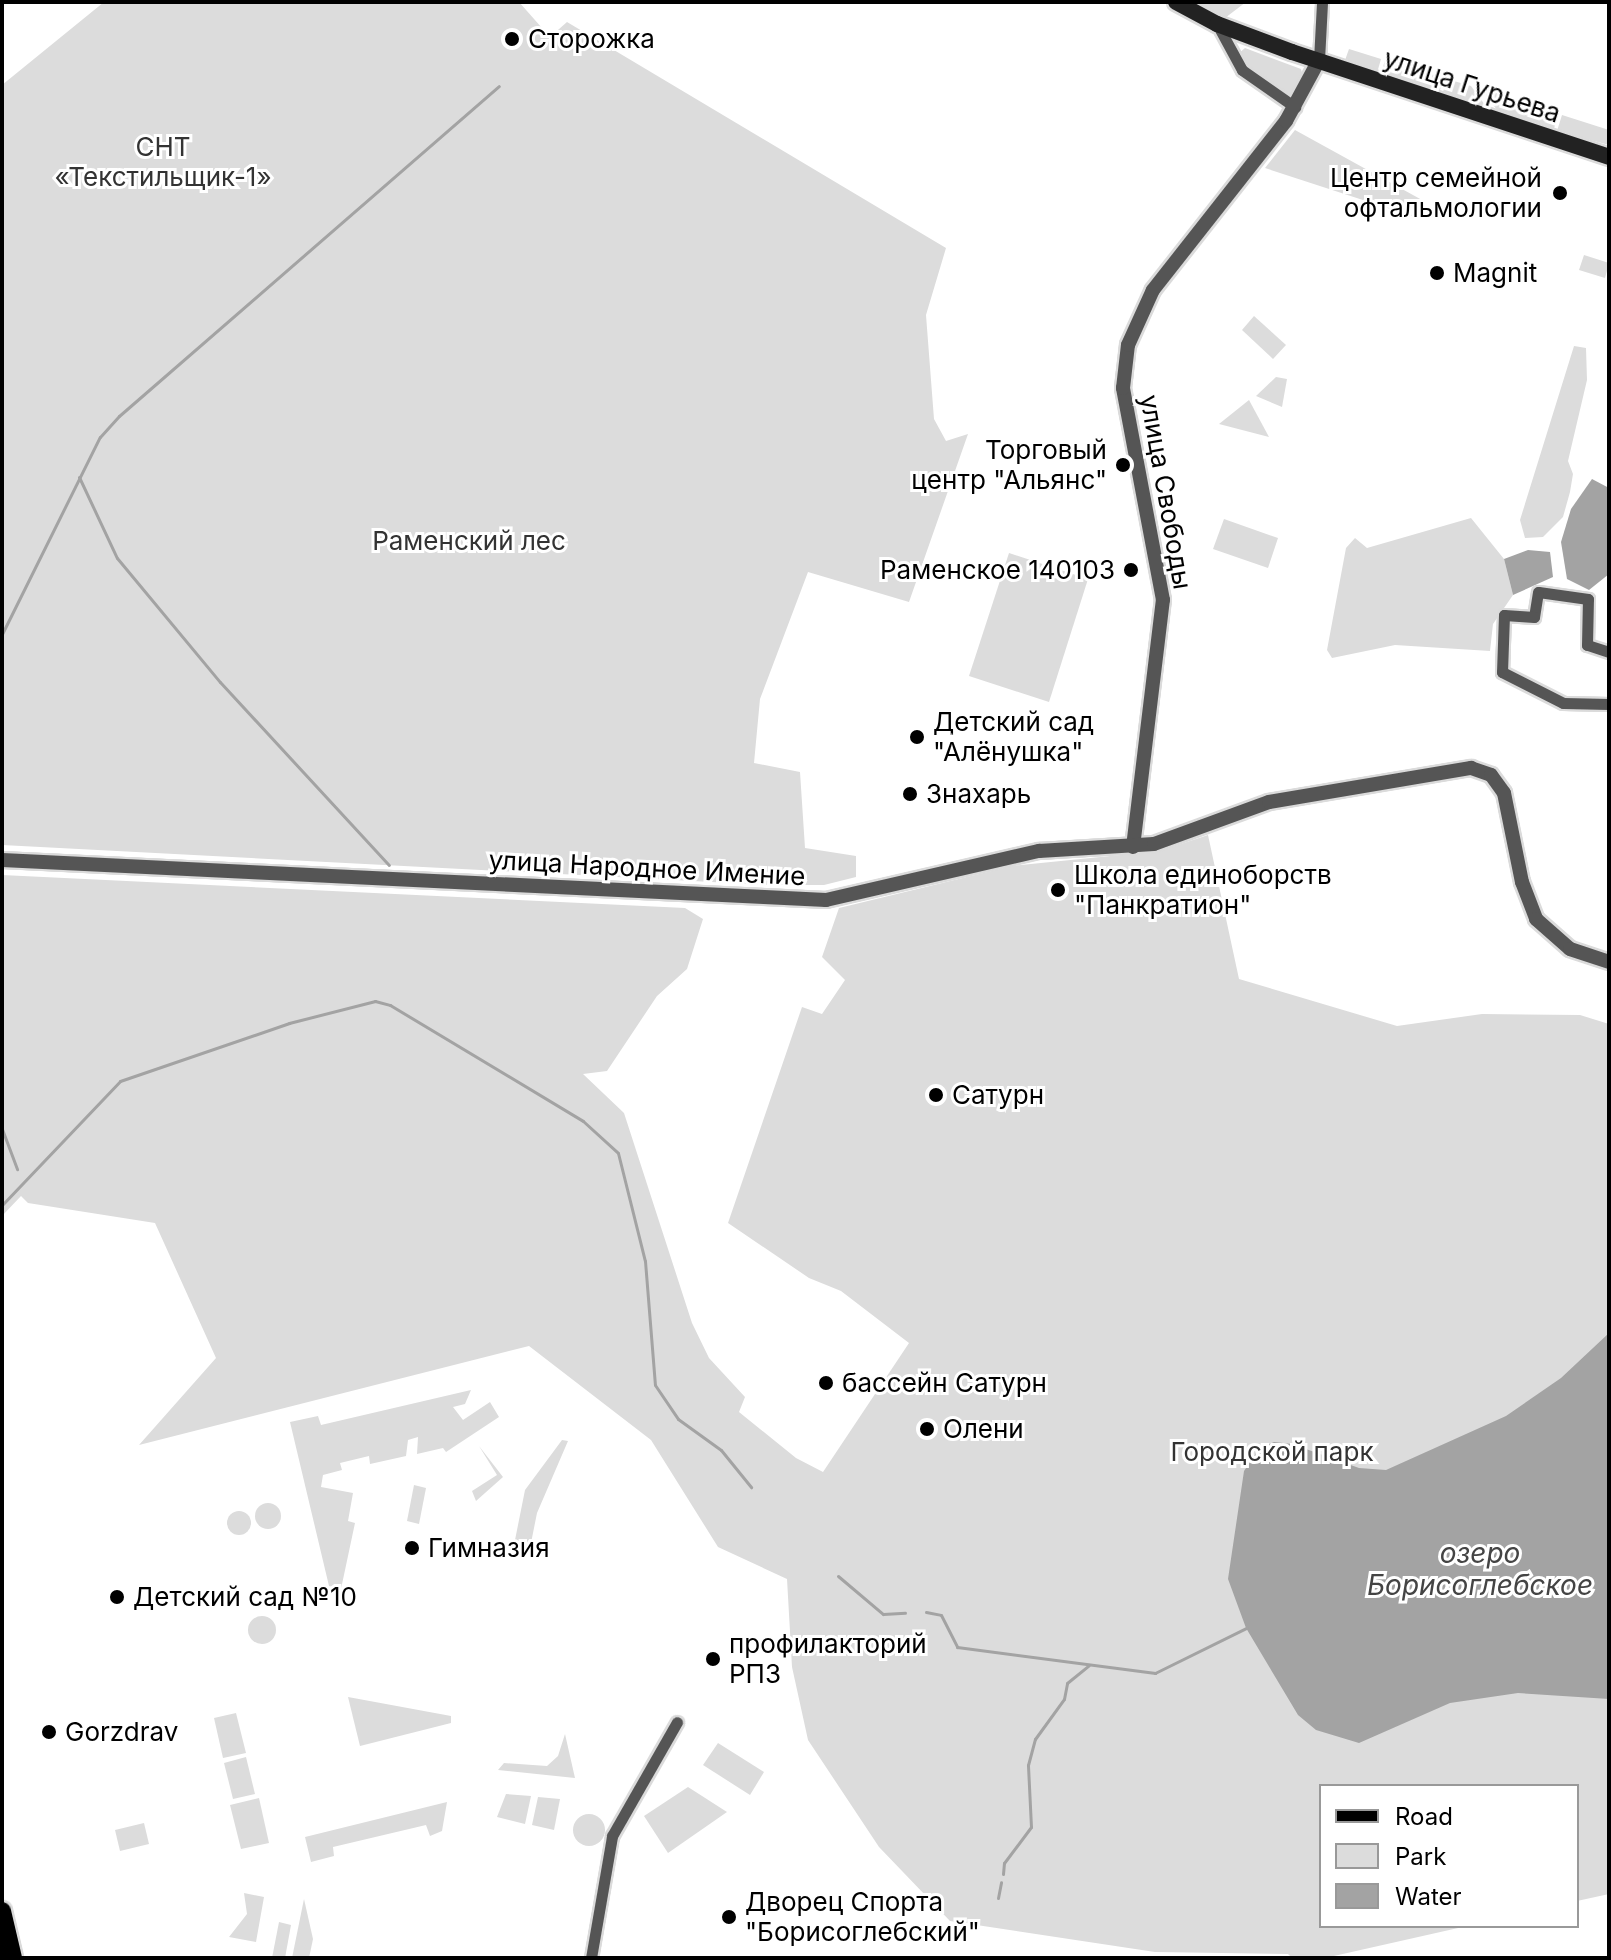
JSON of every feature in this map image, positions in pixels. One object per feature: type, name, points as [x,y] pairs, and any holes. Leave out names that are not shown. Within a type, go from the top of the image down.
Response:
[{"type":"main road","name":"улица Гурьева","points":[[1176,2],[1217,24],[1609,157]]},
{"type":"main road","points":[[2,1911],[13,1958]]},
{"type":"street","points":[[1319,60],[1322,2]]},
{"type":"street","points":[[1217,24],[1242,70],[1295,107]]},
{"type":"street","name":"улица Свободы","points":[[1133,847],[1163,600],[1123,388],[1128,345],[1153,290],[1295,107],[1319,60]]},
{"type":"street","points":[[1609,652],[1587,645],[1588,599],[1538,592],[1534,617],[1504,615],[1502,672],[1563,703],[1609,704]]},
{"type":"street","name":"улица Народное Имение","points":[[2,860],[826,900],[1039,851],[1133,847],[1178,837],[1269,802],[1455,769],[1483,771],[1504,793],[1522,882],[1536,919],[1570,949],[1609,962]]},
{"type":"street","points":[[591,1958],[612,1836],[677,1722]]},
{"type":"green space","name":"Раменский лес","points":[[104,2],[519,2],[550,37],[567,22],[946,248],[926,315],[934,419],[946,441],[968,434],[909,602],[808,572],[760,699],[754,763],[800,772],[805,848],[856,856],[856,877],[824,885],[770,885],[2,845],[2,85]]},
{"type":"green space","points":[[1194,2],[1246,2],[1225,18]]},
{"type":"green space","points":[[1245,48],[1301,69],[1304,80],[1294,94],[1288,95],[1241,62],[1238,54]]},
{"type":"green space","points":[[1349,49],[1381,59],[1377,73],[1344,63]]},
{"type":"green space","points":[[1385,60],[1444,78],[1439,93],[1381,74]]},
{"type":"green space","points":[[1447,79],[1471,86],[1488,109],[1442,95]]},
{"type":"green space","points":[[1480,87],[1559,114],[1553,131],[1497,110]]},
{"type":"green space","points":[[1562,115],[1609,130],[1609,145],[1557,131]]},
{"type":"green space","points":[[1295,130],[1422,200],[1412,216],[1265,168]]},
{"type":"green space","points":[[1584,255],[1609,263],[1605,278],[1579,270]]},
{"type":"green space","points":[[1254,316],[1286,345],[1273,359],[1242,330]]},
{"type":"green space","points":[[1574,346],[1586,348],[1587,380],[1568,461],[1573,474],[1570,492],[1563,517],[1543,537],[1525,538],[1520,520]]},
{"type":"green space","points":[[1276,377],[1287,379],[1282,407],[1256,396]]},
{"type":"green space","points":[[1249,400],[1269,437],[1219,424]]},
{"type":"green space","points":[[1471,518],[1504,559],[1513,595],[1493,624],[1490,651],[1395,645],[1332,658],[1327,650],[1346,548],[1355,538],[1367,548]]},
{"type":"green space","points":[[1224,519],[1278,538],[1268,568],[1213,549]]},
{"type":"green space","points":[[1009,553],[1088,579],[1049,702],[969,676]]},
{"type":"green space","name":"Городской парк","points":[[1208,835],[1239,979],[1397,1026],[1482,1014],[1580,1015],[1609,1024],[1609,1894],[1579,1901],[1579,1784],[1319,1784],[1319,1928],[1458,1928],[1325,1958],[1292,1958],[1288,1954],[1155,1952],[950,1921],[879,1847],[808,1740],[792,1667],[787,1579],[718,1547],[651,1440],[529,1346],[139,1445],[216,1358],[155,1223],[28,1203],[21,1196],[2,1216],[2,875],[685,908],[703,919],[687,969],[657,996],[607,1071],[583,1074],[624,1113],[692,1323],[709,1358],[745,1397],[739,1412],[796,1458],[823,1472],[909,1343],[841,1291],[809,1278],[728,1223],[802,1007],[822,1014],[845,980],[822,957],[839,908],[1012,866],[1160,851]]},
{"type":"green space","points":[[471,1390],[465,1404],[453,1407],[463,1420],[490,1402],[499,1417],[446,1452],[443,1448],[417,1454],[418,1437],[408,1440],[406,1456],[370,1464],[369,1456],[340,1463],[342,1470],[323,1475],[321,1487],[353,1493],[348,1521],[355,1523],[341,1589],[329,1586],[290,1422],[318,1416],[321,1425]]},
{"type":"green space","points":[[562,1440],[568,1441],[537,1513],[530,1548],[514,1545],[525,1490]]},
{"type":"green space","points":[[479,1446],[503,1477],[476,1501],[472,1491],[497,1475]]},
{"type":"green space","points":[[414,1485],[426,1488],[419,1524],[407,1521]]},
{"type":"green space","points":[[268,1503],[277,1507],[281,1516],[277,1525],[268,1529],[259,1525],[255,1516],[259,1507]]},
{"type":"green space","points":[[234,1511],[244,1511],[251,1518],[251,1528],[244,1535],[234,1535],[227,1528],[227,1518]]},
{"type":"green space","points":[[262,1616],[272,1620],[276,1630],[272,1640],[262,1644],[252,1640],[248,1630],[252,1620]]},
{"type":"green space","points":[[348,1697],[451,1716],[451,1723],[360,1746]]},
{"type":"green space","points":[[236,1713],[246,1753],[223,1758],[214,1718]]},
{"type":"green space","points":[[565,1734],[575,1778],[498,1770],[504,1763],[547,1766],[558,1756]]},
{"type":"green space","points":[[718,1743],[764,1772],[750,1795],[703,1765]]},
{"type":"green space","points":[[246,1757],[255,1794],[233,1799],[224,1763]]},
{"type":"green space","points":[[688,1787],[727,1812],[668,1853],[644,1816]]},
{"type":"green space","points":[[506,1794],[531,1796],[525,1824],[497,1817]]},
{"type":"green space","points":[[538,1797],[560,1799],[554,1830],[532,1825]]},
{"type":"green space","points":[[259,1798],[269,1843],[241,1849],[230,1805]]},
{"type":"green space","points":[[447,1802],[442,1831],[430,1836],[426,1825],[333,1847],[334,1856],[311,1862],[305,1837]]},
{"type":"green space","points":[[589,1814],[600,1819],[605,1830],[600,1841],[589,1846],[578,1841],[573,1830],[578,1819]]},
{"type":"green space","points":[[144,1823],[149,1844],[120,1851],[115,1830]]},
{"type":"green space","points":[[244,1893],[264,1897],[256,1942],[229,1937],[247,1914]]},
{"type":"green space","points":[[304,1899],[313,1939],[309,1958],[292,1958]]},
{"type":"green space","points":[[279,1922],[291,1925],[285,1958],[272,1958]]},
{"type":"water","points":[[1592,479],[1609,488],[1609,574],[1589,590],[1567,579],[1561,542],[1571,509]]},
{"type":"water","points":[[1528,550],[1550,552],[1553,577],[1513,595],[1504,559]]},
{"type":"water","name":"озеро Борисоглебское","points":[[1609,1333],[1609,1699],[1518,1693],[1450,1703],[1359,1743],[1316,1730],[1298,1715],[1246,1628],[1228,1579],[1244,1471],[1259,1449],[1274,1442],[1292,1444],[1359,1468],[1386,1470],[1506,1416],[1561,1378]]},
{"type":"waterway","points":[[2,634],[100,437],[119,416],[499,86]]},
{"type":"waterway","points":[[79,477],[117,558],[220,682],[389,865]]},
{"type":"waterway","points":[[2,1205],[120,1081],[289,1023],[375,1001],[390,1005],[583,1121],[618,1153],[645,1261],[655,1385],[678,1419],[721,1450],[751,1487]]},
{"type":"waterway","points":[[2,1129],[17,1169]]},
{"type":"waterway","points":[[838,1576],[883,1614],[905,1613]]},
{"type":"waterway","points":[[926,1612],[941,1615],[957,1647],[1155,1673],[1246,1628]]},
{"type":"waterway","points":[[1003,1874],[1004,1863],[1031,1827],[1028,1765],[1035,1739],[1064,1699],[1067,1683],[1089,1665]]},
{"type":"waterway","points":[[998,1898],[1001,1882]]},
{"type":"place","name":"Сторожка","points":[[512,39]]},
{"type":"place","name":"Центр семейной офтальмологии","points":[[1560,193]]},
{"type":"place","name":"Magnit","points":[[1437,273]]},
{"type":"place","name":"Торговый центр \"Альянс\"","points":[[1123,465]]},
{"type":"place","name":"Раменское 140103","points":[[1131,570]]},
{"type":"place","name":"Детский сад \"Алёнушка\"","points":[[917,737]]},
{"type":"place","name":"Знахарь","points":[[910,794]]},
{"type":"place","name":"Школа единоборств \"Панкратион\"","points":[[1058,890]]},
{"type":"place","name":"Сатурн","points":[[936,1095]]},
{"type":"place","name":"бассейн Сатурн","points":[[826,1383]]},
{"type":"place","name":"Олени","points":[[927,1429]]},
{"type":"place","name":"Гимназия","points":[[412,1548]]},
{"type":"place","name":"Детский сад №10","points":[[117,1597]]},
{"type":"place","name":"профилакторий РПЗ","points":[[713,1659]]},
{"type":"place","name":"Gorzdrav","points":[[49,1732]]},
{"type":"place","name":"Дворец Спорта \"Борисоглебский\"","points":[[729,1917]]},
{"type":"park label","name":"СНТ «Текстильщик-1»","points":[[163,162]]}]
